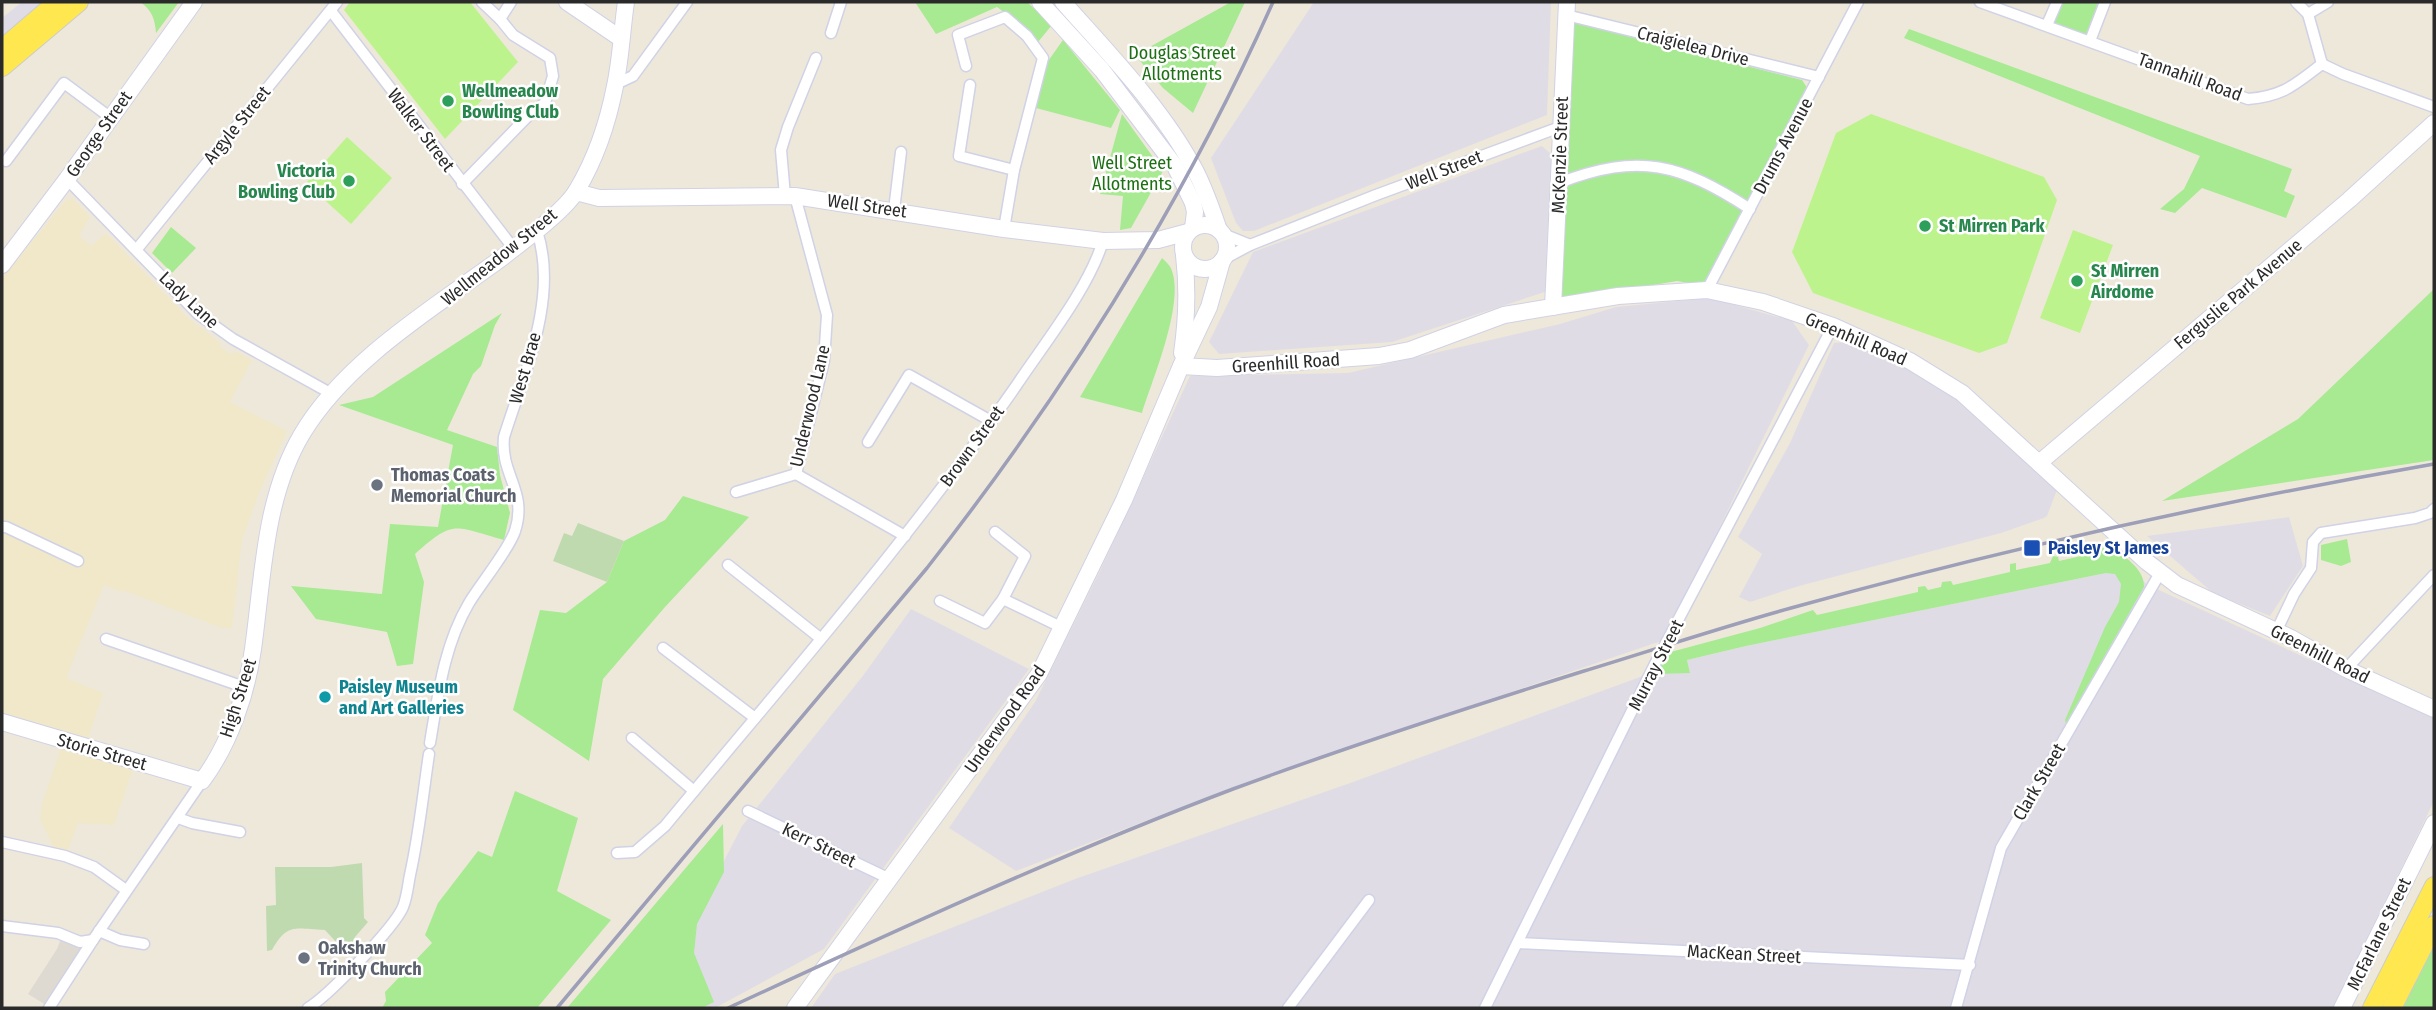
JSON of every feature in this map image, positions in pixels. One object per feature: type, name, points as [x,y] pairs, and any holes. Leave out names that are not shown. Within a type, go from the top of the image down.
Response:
[{"type":"main road","points":[[2,49],[57,2]]},
{"type":"main road","points":[[2,67],[79,2]]},
{"type":"main road","points":[[2372,1008],[2434,886]]},
{"type":"main road","points":[[2392,1008],[2434,925]]},
{"type":"street","name":"George Street","points":[[2,265],[194,2]]},
{"type":"street","points":[[462,184],[530,114],[545,103],[552,76],[550,58],[513,35],[482,2]]},
{"type":"street","points":[[500,19],[511,2]]},
{"type":"street","points":[[568,2],[620,38]]},
{"type":"street","name":"Wellmeadow Street","points":[[332,394],[399,334],[537,231],[576,192],[597,148],[615,84],[626,2]]},
{"type":"street","points":[[615,84],[633,76],[687,2]]},
{"type":"street","points":[[831,33],[841,2]]},
{"type":"street","points":[[1040,2],[1102,70],[1175,166],[1195,212],[1191,230],[1183,243],[1184,254],[1192,265],[1205,270],[1216,267],[1223,260],[1227,244],[1203,186],[1180,144],[1153,107],[1063,2]]},
{"type":"street","name":"Drums Avenue","points":[[1707,290],[1858,2]]},
{"type":"street","name":"Tannahill Road","points":[[1980,2],[2248,99],[2273,97],[2322,64]]},
{"type":"street","points":[[2047,25],[2057,2]]},
{"type":"street","points":[[2090,41],[2105,2]]},
{"type":"street","points":[[2296,2],[2308,14],[2322,64],[2434,107]]},
{"type":"street","points":[[2308,14],[2328,2]]},
{"type":"street","name":"Walker Street","points":[[334,6],[462,184],[514,249]]},
{"type":"street","name":"Argyle Street","points":[[136,249],[334,6]]},
{"type":"street","name":"Craigielea Drive","points":[[1566,8],[1819,76]]},
{"type":"street","name":"McKenzie Street","points":[[1553,307],[1566,8]]},
{"type":"street","points":[[966,66],[958,35],[1005,17],[1027,36],[1043,58],[1014,170],[1004,229]]},
{"type":"street","name":"Underwood Lane","points":[[736,492],[796,474],[824,361],[827,315],[790,196],[782,150],[788,127],[816,58]]},
{"type":"street","points":[[6,161],[64,83],[111,118]]},
{"type":"street","points":[[970,85],[959,156],[1014,170]]},
{"type":"street","name":"Ferguslie Park Avenue","points":[[2039,463],[2340,208],[2434,123]]},
{"type":"street","name":"Well Street","points":[[1223,260],[1250,245],[1376,195],[1560,127]]},
{"type":"street","points":[[894,210],[901,152]]},
{"type":"street","points":[[1559,183],[1583,174],[1623,166],[1660,166],[1690,174],[1750,209]]},
{"type":"street","name":"Lady Lane","points":[[67,179],[198,314],[233,339],[332,394]]},
{"type":"street","name":"Well Street","points":[[576,192],[599,198],[790,196],[1004,229],[1103,241],[1158,240],[1191,230]]},
{"type":"street","points":[[1191,230],[1206,225],[1250,245]]},
{"type":"street","name":"West Brae","points":[[309,1008],[353,967],[396,918],[403,906],[415,853],[439,693],[451,640],[468,605],[514,532],[520,502],[503,450],[504,437],[532,346],[545,278],[545,264],[537,231]]},
{"type":"street","name":"Well Street","points":[[1158,240],[1184,254]]},
{"type":"street","name":"Brown Street","points":[[617,853],[635,852],[665,826],[905,536],[991,421],[1097,262],[1103,241]]},
{"type":"street","name":"Underwood Road","points":[[1181,366],[1188,312],[1184,254]]},
{"type":"street","name":"Underwood Road","points":[[795,1007],[1039,674],[1124,500],[1209,307],[1223,260]]},
{"type":"street","name":"Greenhill Road","points":[[1181,366],[1217,368],[1379,356],[1410,350],[1504,315],[1618,296],[1707,290],[1763,302],[1833,326],[1947,381],[2160,573],[2178,585],[2277,632],[2346,669],[2434,709]]},
{"type":"street","name":"Murray Street","points":[[1485,1008],[1655,664],[1833,326]]},
{"type":"street","points":[[868,442],[909,375],[991,421]]},
{"type":"street","name":"High Street","points":[[49,1008],[126,890],[202,781],[234,719],[253,650],[254,625],[273,512],[287,462],[303,432],[332,394]]},
{"type":"street","points":[[796,474],[905,536]]},
{"type":"street","points":[[2277,632],[2294,594],[2311,568],[2313,542],[2321,533],[2416,518],[2434,509]]},
{"type":"street","points":[[2,527],[78,561]]},
{"type":"street","points":[[940,601],[985,623],[1003,599],[1025,556],[995,532]]},
{"type":"street","points":[[728,565],[820,638]]},
{"type":"street","name":"Clark Street","points":[[1956,1008],[2001,848],[2160,573]]},
{"type":"street","points":[[2346,669],[2434,575]]},
{"type":"street","points":[[1003,599],[1063,628]]},
{"type":"street","points":[[106,639],[244,687]]},
{"type":"street","points":[[663,648],[755,718]]},
{"type":"street","name":"Storie Street","points":[[2,722],[202,781]]},
{"type":"street","points":[[632,738],[694,791]]},
{"type":"street","name":"Kerr Street","points":[[748,811],[890,879]]},
{"type":"street","points":[[178,818],[191,823],[240,831]]},
{"type":"street","name":"McFarlane Street","points":[[2342,1008],[2434,823]]},
{"type":"street","points":[[2,842],[58,854],[94,867],[126,890]]},
{"type":"street","points":[[1288,1008],[1369,900]]},
{"type":"street","points":[[2,926],[58,933],[80,942],[96,935],[144,944]]},
{"type":"street","name":"MacKean Street","points":[[1518,943],[1970,965]]},
{"type":"shaded area","points":[[22,2],[43,2],[2,37],[2,18]]},
{"type":"shaded area","points":[[1314,2],[1551,2],[1547,115],[1254,231],[1243,231],[1236,223],[1211,158]]},
{"type":"shaded area","points":[[1542,146],[1551,154],[1545,292],[1392,342],[1219,354],[1209,342],[1253,252]]},
{"type":"shaded area","points":[[67,199],[74,200],[90,217],[79,236],[92,246],[103,235],[108,235],[187,317],[219,342],[220,347],[231,354],[237,352],[252,360],[230,402],[287,431],[259,493],[242,540],[232,628],[222,628],[104,585],[66,678],[103,693],[88,739],[137,757],[114,825],[78,823],[67,853],[54,848],[40,819],[42,804],[63,742],[2,721],[2,278]]},
{"type":"shaded area","points":[[1710,298],[1792,321],[1809,345],[1664,640],[1236,786],[1016,871],[949,828],[1035,702],[1100,571],[1190,376],[1348,373],[1560,324],[1616,307]]},
{"type":"shaded area","points":[[1847,342],[1938,383],[2057,490],[2044,518],[2001,533],[1799,586],[1750,602],[1739,597],[1762,554],[1738,537],[1790,443],[1834,343]]},
{"type":"shaded area","points":[[2289,517],[2303,566],[2270,616],[2213,593],[2147,536]]},
{"type":"shaded area","points":[[2117,557],[2146,584],[2434,717],[2434,801],[2333,1008],[811,1008],[835,974],[1075,879],[1353,782],[1640,677],[1690,673],[1687,660],[2101,574]]},
{"type":"shaded area","points":[[911,609],[1029,669],[824,949],[715,1008],[629,1008],[697,913],[742,826],[862,677]]},
{"type":"shaded area","points":[[61,939],[81,951],[46,1005],[28,994]]},
{"type":"green space","points":[[140,2],[179,2],[156,33],[152,15]]},
{"type":"green space","name":"Wellmeadow Bowling Club","points":[[350,2],[470,2],[518,62],[445,139],[344,10]]},
{"type":"green space","points":[[915,2],[1027,2],[1052,25],[1038,42],[1024,27],[997,7],[936,34]]},
{"type":"green space","name":"Douglas Street Allotments","points":[[1231,2],[1245,2],[1193,113],[1163,88],[1135,55]]},
{"type":"green space","points":[[2061,2],[2101,2],[2088,35],[2053,23]]},
{"type":"green space","points":[[1572,22],[1802,80],[1808,89],[1705,286],[1677,281],[1558,301]]},
{"type":"green space","points":[[1909,29],[2292,169],[2284,191],[2295,196],[2286,218],[2202,188],[2175,213],[2160,209],[2184,189],[2200,156],[1904,38]]},
{"type":"green space","points":[[1063,40],[1120,110],[1111,128],[1036,108],[1046,64]]},
{"type":"green space","name":"Well Street Allotments","points":[[1122,114],[1163,171],[1131,228],[1120,230],[1123,196],[1100,194]]},
{"type":"green space","name":"St Mirren Park","points":[[1871,114],[2044,177],[2057,200],[2007,343],[1979,353],[1813,293],[1792,252],[1836,133]]},
{"type":"green space","name":"Victoria Bowling Club","points":[[347,137],[392,178],[351,224],[306,183]]},
{"type":"green space","points":[[171,227],[196,248],[172,273],[152,253]]},
{"type":"green space","name":"St Mirren Airdome","points":[[2073,230],[2113,245],[2080,333],[2040,318]]},
{"type":"green space","points":[[1162,258],[1172,271],[1175,285],[1174,303],[1166,342],[1142,413],[1080,397]]},
{"type":"green space","points":[[2434,289],[2434,460],[2162,501],[2298,419]]},
{"type":"green space","points":[[502,313],[481,366],[473,374],[447,430],[497,447],[500,475],[510,513],[504,540],[465,529],[448,530],[415,554],[424,582],[413,664],[397,666],[387,632],[316,619],[291,586],[382,594],[390,524],[438,527],[453,445],[339,405],[373,397]]},
{"type":"green space","points":[[683,496],[749,517],[665,607],[603,679],[589,761],[513,710],[540,610],[566,613],[607,582],[624,541],[665,520]]},
{"type":"green space","points":[[578,523],[624,541],[607,582],[553,561],[564,533],[572,536]]},
{"type":"green space","points":[[2347,539],[2351,562],[2341,566],[2321,560],[2321,545]]},
{"type":"green space","points":[[2104,542],[2135,567],[2144,587],[2066,724],[2065,720],[2105,627],[2119,602],[2121,584],[2115,574],[2106,573],[1746,646],[1687,660],[1690,673],[1657,674],[1667,653],[1760,628],[1813,610],[1817,615],[1918,592],[1918,587],[1925,586],[1928,590],[1941,587],[1942,582],[1951,581],[1953,585],[2010,572],[2010,564],[2016,563],[2016,570],[2050,563],[2053,556],[2058,557],[2059,561],[2086,555],[2084,545]]},
{"type":"green space","points":[[515,791],[578,818],[557,891],[611,920],[537,1008],[382,1008],[386,1001],[385,992],[432,943],[425,935],[438,903],[478,851],[492,857]]},
{"type":"green space","points":[[723,824],[724,872],[697,924],[694,953],[714,1002],[702,1008],[567,1008]]},
{"type":"green space","points":[[362,863],[364,918],[368,922],[355,937],[347,954],[325,930],[306,929],[288,931],[272,950],[267,951],[266,906],[276,905],[275,867],[331,867]]},
{"type":"green space","points":[[2434,941],[2434,1008],[2399,1008]]},
{"type":"railway","points":[[557,1008],[927,568],[978,502],[1118,296],[1200,152],[1273,2]]},
{"type":"railway","points":[[728,1008],[979,894],[1169,814],[1320,758],[1540,685],[1765,615],[1950,566],[2191,511],[2434,464]]},
{"type":"place","name":"Wellmeadow Bowling Club","points":[[448,101]]},
{"type":"place","name":"Victoria Bowling Club","points":[[349,181]]},
{"type":"place","name":"St Mirren Park","points":[[1925,226]]},
{"type":"place","name":"St Mirren Airdome","points":[[2077,281]]},
{"type":"place","name":"Thomas Coats Memorial Church","points":[[377,485]]},
{"type":"place","name":"Paisley St James","points":[[2032,548]]},
{"type":"place","name":"Paisley Museum and Art Galleries","points":[[325,697]]},
{"type":"place","name":"Oakshaw Trinity Church","points":[[304,958]]}]
